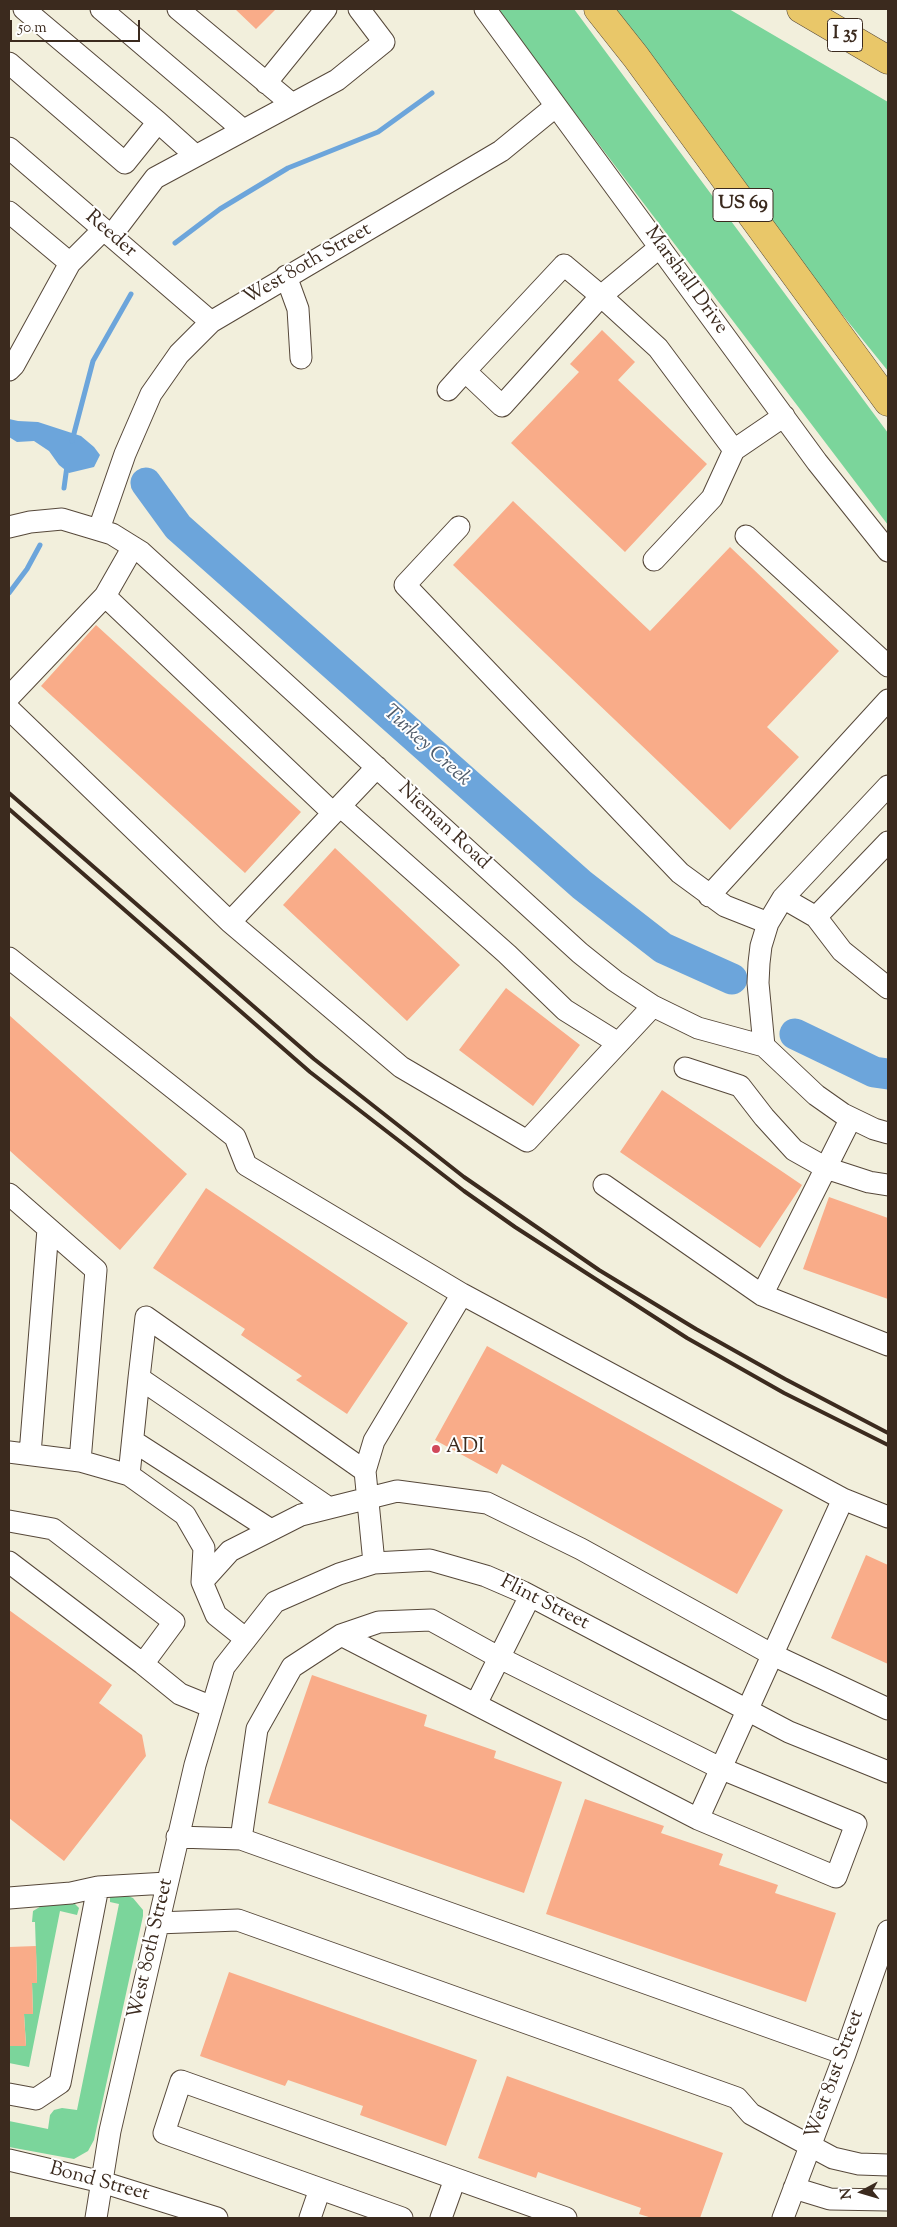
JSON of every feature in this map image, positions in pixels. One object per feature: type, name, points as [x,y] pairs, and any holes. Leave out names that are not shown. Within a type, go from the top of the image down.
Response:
[{"type":"highway","name":"US 69","points":[[598,9],[636,57],[888,402]]},
{"type":"highway","name":"I 35","points":[[801,9],[888,60]]},
{"type":"street","points":[[24,9],[196,156]]},
{"type":"street","points":[[101,9],[243,130]]},
{"type":"street","points":[[178,9],[292,104]]},
{"type":"street","points":[[266,83],[326,9]]},
{"type":"street","points":[[9,370],[14,365],[70,263],[108,233],[155,178],[337,80],[384,42],[358,9]]},
{"type":"street","name":"Marshall Drive","points":[[485,9],[853,509],[888,551]]},
{"type":"street","points":[[9,63],[125,163],[158,122]]},
{"type":"street","name":"West 80th Street","points":[[99,529],[117,476],[151,394],[179,354],[211,322],[286,276],[418,202],[501,151],[556,106]]},
{"type":"street","name":"Reeder","points":[[9,148],[211,322]]},
{"type":"street","points":[[9,212],[70,263]]},
{"type":"street","points":[[465,372],[502,406],[601,296],[660,247]]},
{"type":"street","points":[[448,390],[564,265],[658,348],[734,450]]},
{"type":"street","points":[[286,276],[298,309],[302,358]]},
{"type":"street","points":[[654,560],[712,498],[734,450],[784,416]]},
{"type":"street","name":"Nieman Road","points":[[9,527],[30,522],[62,519],[112,534],[133,547],[580,953],[615,982],[653,1006],[698,1028],[764,1046],[816,1094],[851,1118],[874,1129],[888,1133]]},
{"type":"street","points":[[459,528],[405,586],[680,873],[724,906],[768,924]]},
{"type":"street","points":[[746,536],[888,666]]},
{"type":"street","points":[[9,697],[105,596],[133,547]]},
{"type":"street","points":[[105,596],[337,810],[507,954],[565,1010],[618,1043]]},
{"type":"street","points":[[710,896],[888,700]]},
{"type":"street","points":[[9,709],[230,922],[401,1067],[527,1141],[653,1006]]},
{"type":"street","points":[[230,922],[377,767]]},
{"type":"street","points":[[764,1046],[758,983],[761,946],[768,924],[782,898],[888,786]]},
{"type":"street","points":[[816,917],[888,842]]},
{"type":"street","points":[[782,898],[816,917],[842,950],[888,988]]},
{"type":"street","points":[[9,958],[235,1137],[246,1165],[462,1294],[843,1499],[888,1517]]},
{"type":"street","points":[[685,1068],[740,1086],[764,1117],[794,1150],[826,1168],[869,1182],[888,1185]]},
{"type":"street","points":[[762,1295],[851,1118]]},
{"type":"street","points":[[604,1185],[762,1295],[888,1345]]},
{"type":"street","points":[[9,1194],[96,1270],[80,1461]]},
{"type":"street","points":[[48,1229],[19,1453],[80,1461],[129,1475],[185,1515],[204,1548],[202,1582],[216,1615],[246,1639]]},
{"type":"street","points":[[374,1562],[365,1471],[374,1442],[462,1294]]},
{"type":"street","points":[[129,1475],[146,1317],[365,1471]]},
{"type":"street","points":[[139,1378],[329,1508]]},
{"type":"street","points":[[133,1441],[271,1530]]},
{"type":"street","points":[[202,1582],[230,1551],[301,1515],[397,1491],[487,1503],[581,1549],[773,1655],[888,1709]]},
{"type":"street","points":[[698,1819],[843,1499]]},
{"type":"street","points":[[9,1521],[53,1529],[174,1622],[143,1664]]},
{"type":"street","name":"Flint Street","points":[[219,1682],[224,1667],[275,1602],[339,1574],[374,1562],[430,1560],[486,1576],[530,1596],[789,1732],[888,1772]]},
{"type":"street","points":[[9,1562],[180,1694],[212,1707]]},
{"type":"street","points":[[476,1704],[530,1596]]},
{"type":"street","points":[[241,1839],[257,1729],[292,1667],[341,1635],[379,1622],[431,1620],[500,1658],[720,1768],[856,1824],[836,1877],[698,1819],[341,1635]]},
{"type":"street","name":"West 80th Street","points":[[96,2218],[110,2131],[166,1883],[219,1682]]},
{"type":"street","points":[[177,1837],[241,1839],[845,2054]]},
{"type":"street","points":[[9,1898],[71,1893],[98,1887],[166,1883]]},
{"type":"street","points":[[9,2094],[36,2099],[60,2082],[98,1887]]},
{"type":"street","points":[[157,1923],[238,1920],[737,2098],[751,2114],[833,2158],[858,2164],[888,2165]]},
{"type":"street","name":"West 81st Street","points":[[783,2218],[845,2054],[888,1931]]},
{"type":"street","points":[[402,2218],[164,2133],[181,2081],[566,2218]]},
{"type":"street","name":"Bond Street","points":[[9,2160],[102,2182],[217,2218]]},
{"type":"street","points":[[440,2218],[455,2179]]},
{"type":"street","points":[[794,2188],[830,2199],[888,2200]]},
{"type":"street","points":[[310,2218],[320,2189]]},
{"type":"green space","points":[[496,9],[574,9],[888,433],[888,525]]},
{"type":"green space","points":[[595,9],[729,9],[888,102],[888,371]]},
{"type":"green space","points":[[110,1896],[128,1896],[133,1898],[143,1910],[143,1916],[94,2140],[88,2151],[74,2159],[9,2147],[9,2121],[48,2129],[50,2115],[54,2110],[62,2108],[77,2110],[119,1904],[110,1902]]},
{"type":"green space","points":[[75,1904],[79,1908],[77,1915],[60,1911],[29,2067],[9,2063],[9,2046],[26,2045],[24,2014],[33,2014],[32,1983],[37,1983],[35,1922],[32,1922],[33,1911],[43,1905]]},
{"type":"water","points":[[9,419],[38,422],[81,436],[100,455],[94,467],[69,473],[59,465],[49,451],[34,441],[17,442],[9,437]]},
{"type":"building","points":[[235,9],[276,9],[256,29]]},
{"type":"building","points":[[602,330],[635,362],[618,380],[707,464],[625,552],[511,443],[579,372],[570,364]]},
{"type":"building","points":[[513,501],[650,631],[730,547],[839,651],[767,727],[799,757],[730,830],[453,565]]},
{"type":"building","points":[[96,625],[301,812],[245,873],[41,686]]},
{"type":"building","points":[[335,848],[460,965],[407,1021],[283,905]]},
{"type":"building","points":[[506,988],[580,1045],[533,1106],[459,1050]]},
{"type":"building","points":[[9,1015],[187,1174],[120,1250],[9,1150]]},
{"type":"building","points":[[662,1090],[802,1185],[760,1248],[620,1152]]},
{"type":"building","points":[[206,1188],[408,1323],[347,1414],[296,1380],[302,1376],[241,1335],[245,1329],[153,1268]]},
{"type":"building","points":[[829,1197],[888,1218],[888,1299],[803,1269]]},
{"type":"building","points":[[487,1346],[783,1510],[737,1594],[502,1464],[497,1474],[435,1440]]},
{"type":"building","points":[[866,1555],[888,1565],[888,1664],[831,1638]]},
{"type":"building","points":[[9,1610],[112,1685],[99,1703],[142,1735],[146,1756],[64,1861],[9,1818]]},
{"type":"building","points":[[312,1675],[427,1715],[424,1726],[496,1751],[494,1758],[562,1782],[524,1893],[268,1803]]},
{"type":"building","points":[[585,1799],[664,1826],[661,1833],[723,1854],[719,1865],[778,1885],[775,1893],[836,1913],[806,2002],[546,1914]]},
{"type":"building","points":[[36,1946],[37,1983],[32,1983],[33,2014],[24,2014],[26,2046],[9,2046],[9,1947]]},
{"type":"building","points":[[229,1972],[477,2060],[446,2146],[360,2115],[363,2106],[288,2080],[285,2086],[200,2056]]},
{"type":"building","points":[[507,2076],[723,2153],[700,2218],[652,2218],[639,2214],[641,2208],[538,2172],[536,2178],[478,2158]]},
{"type":"waterway","points":[[175,243],[220,209],[288,168],[378,132],[432,93]]},
{"type":"waterway","points":[[72,441],[93,361],[131,294]]},
{"type":"waterway","points":[[64,488],[67,466]]},
{"type":"waterway","name":"Turkey Creek","points":[[146,483],[178,527],[582,885],[663,948],[732,979]]},
{"type":"waterway","points":[[9,593],[27,569],[40,545]]},
{"type":"waterway","name":"Turkey Creek","points":[[795,1034],[874,1072],[888,1074]]},
{"type":"railway","points":[[9,793],[314,1059],[464,1177],[599,1270],[696,1329],[785,1379],[888,1433]]},
{"type":"railway","points":[[9,809],[310,1072],[464,1191],[515,1227],[687,1338],[784,1393],[888,1445]]},
{"type":"place","name":"ADI","points":[[436,1449]]}]
